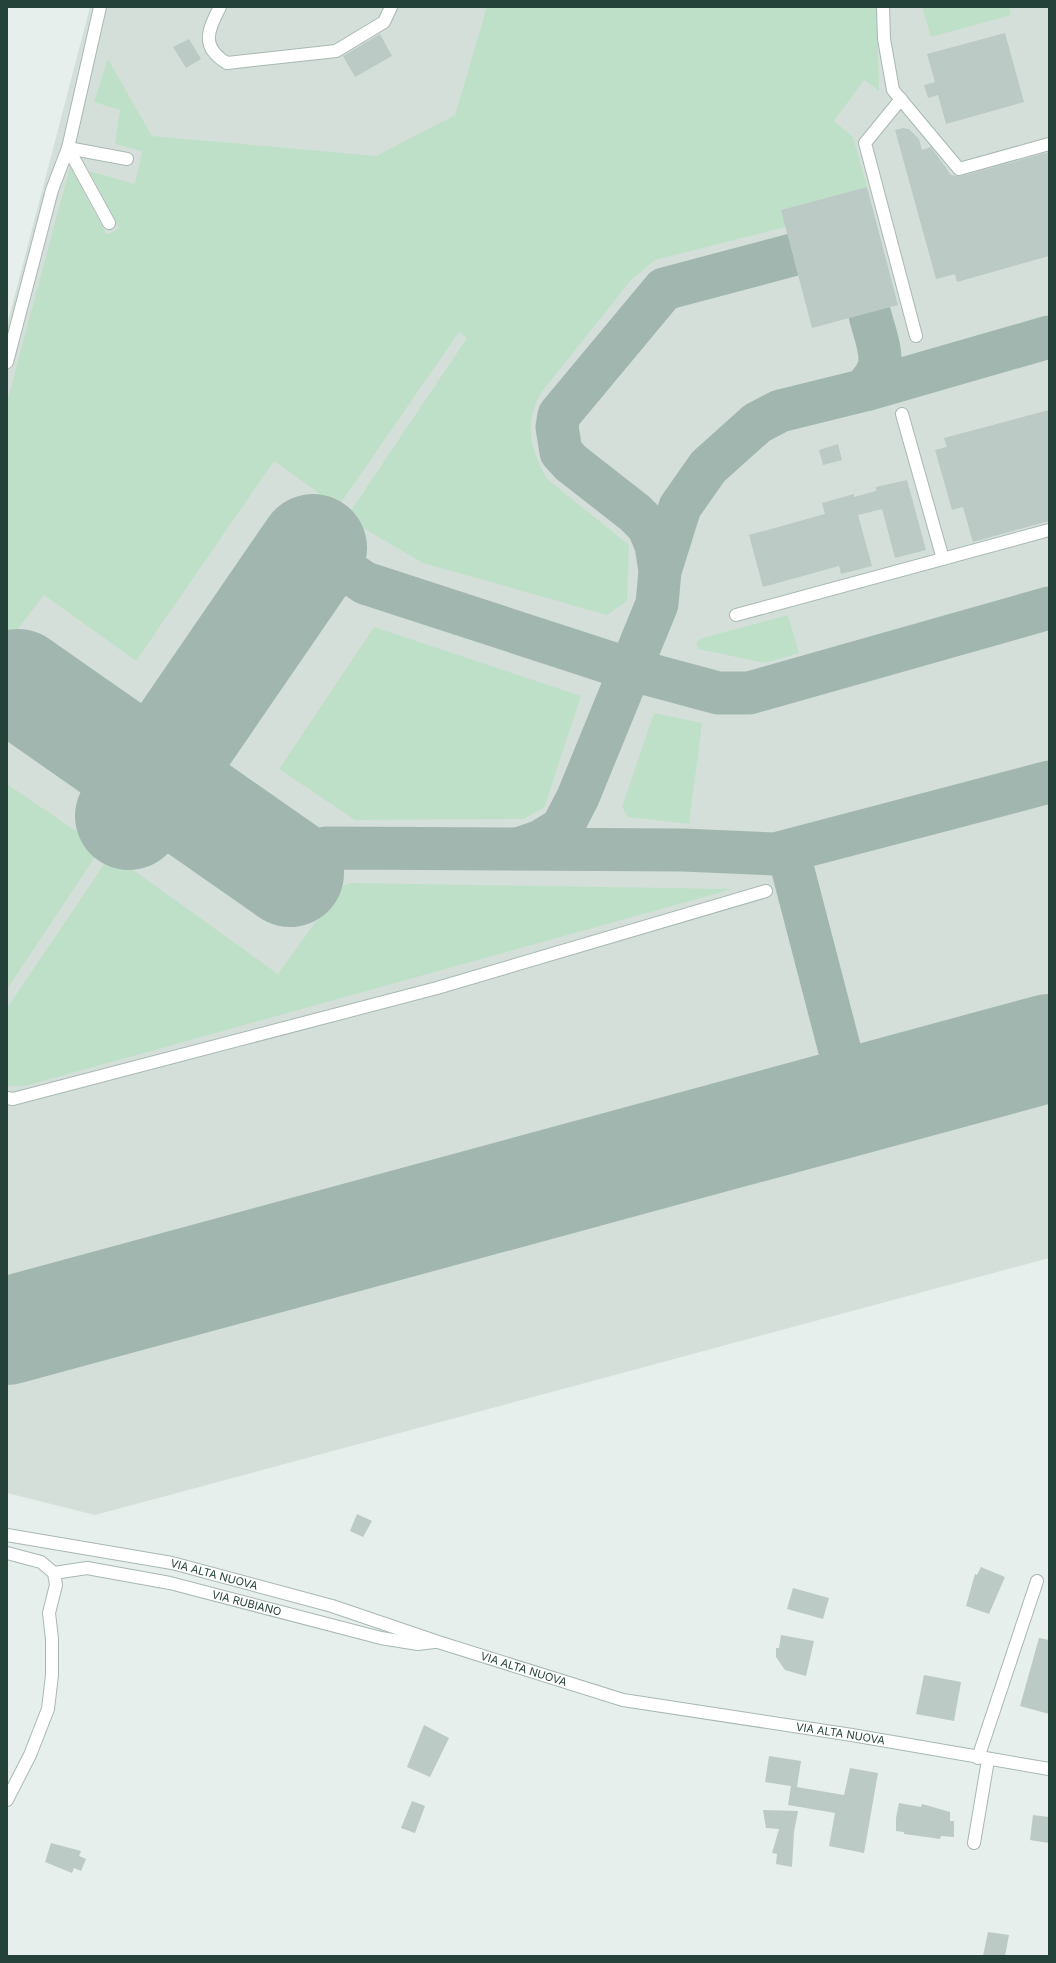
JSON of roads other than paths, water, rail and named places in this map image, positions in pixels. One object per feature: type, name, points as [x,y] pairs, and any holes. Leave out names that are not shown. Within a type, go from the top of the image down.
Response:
[{"type":"street","points":[[7,362],[52,190],[68,148],[100,7]]},
{"type":"street","points":[[220,7],[208,33],[217,57],[227,63],[336,51],[384,22],[391,7]]},
{"type":"street","points":[[883,7],[884,39],[893,90],[959,170],[1049,144]]},
{"type":"street","points":[[901,99],[865,143],[916,336]]},
{"type":"street","points":[[68,148],[127,159]]},
{"type":"street","points":[[68,148],[109,223]]},
{"type":"street","points":[[902,414],[943,559]]},
{"type":"street","points":[[736,615],[1049,530]]},
{"type":"street","points":[[7,1098],[13,1098],[437,988],[766,892]]},
{"type":"street","name":"VIA ALTA NUOVA","points":[[7,1535],[172,1563],[332,1606],[438,1642],[623,1700],[852,1735],[983,1759],[1049,1769]]},
{"type":"street","points":[[7,1552],[41,1562],[54,1573],[56,1585],[49,1613],[52,1639],[52,1675],[48,1709],[30,1755],[7,1800]]},
{"type":"street","name":"VIA RUBIANO","points":[[54,1573],[87,1568],[170,1583],[381,1638],[418,1644],[438,1642]]},
{"type":"street","points":[[974,1843],[983,1759],[1036,1580]]}]
